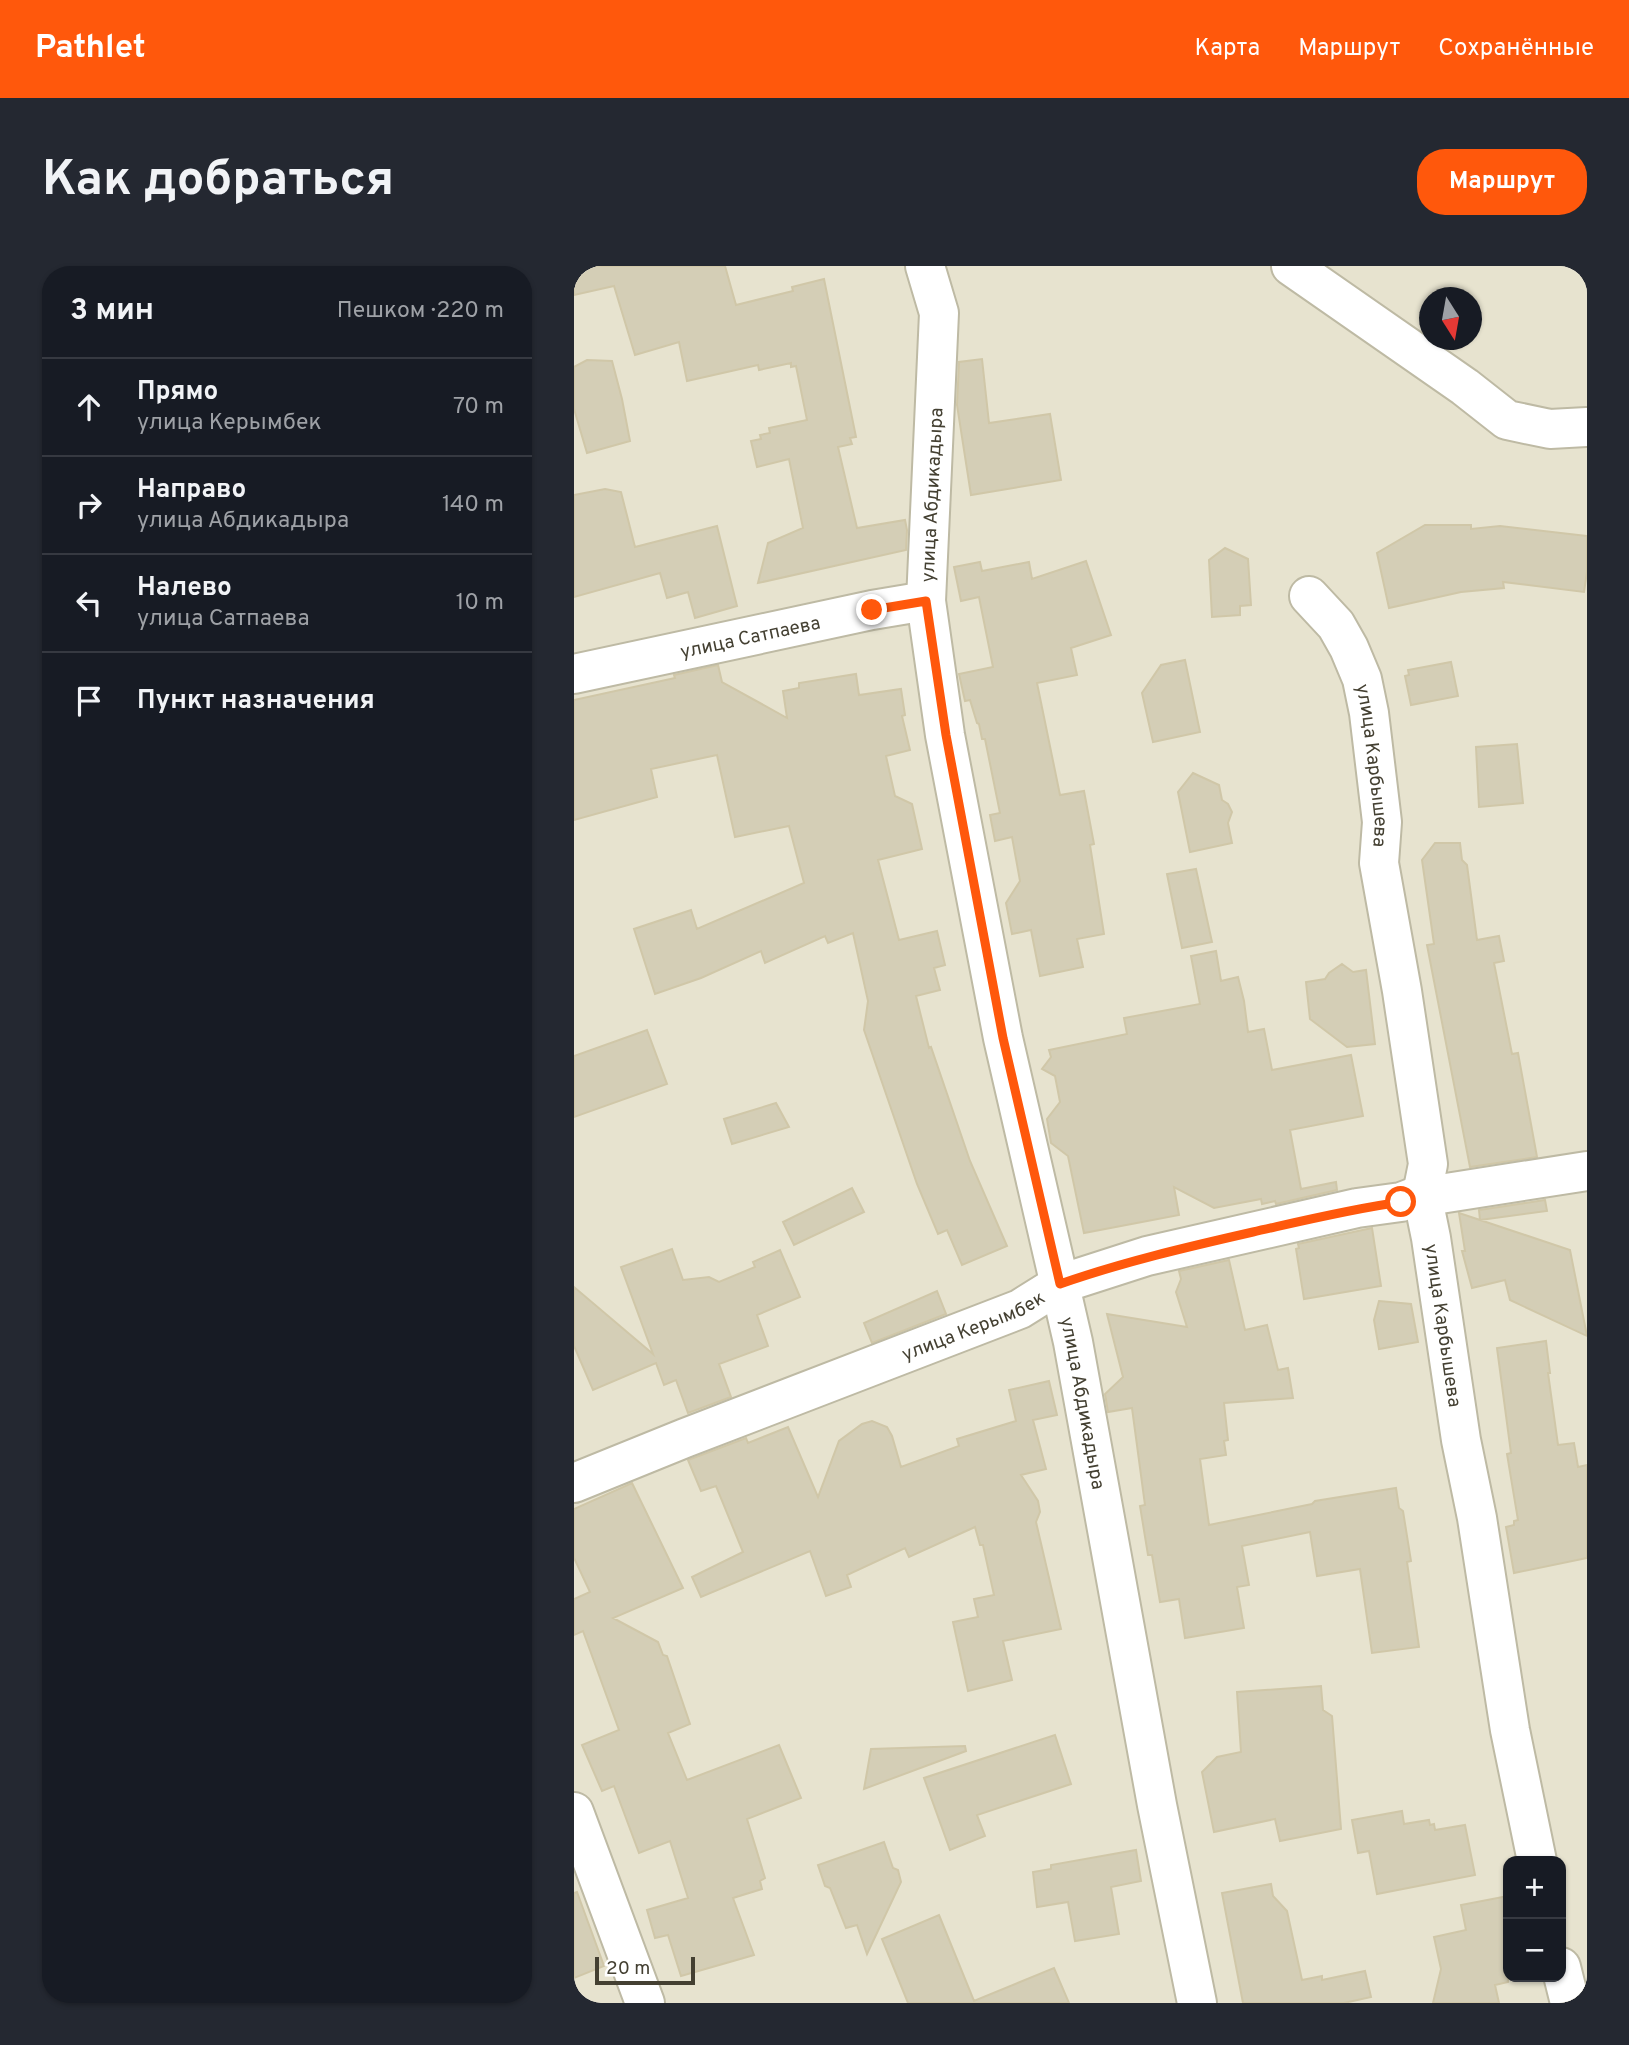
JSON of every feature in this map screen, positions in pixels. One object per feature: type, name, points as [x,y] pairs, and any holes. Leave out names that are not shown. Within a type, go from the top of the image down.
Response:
[{"type":"street","name":"улица Абдикадыра","points":[[925,266],[939,313],[926,601],[946,735],[1000,1025],[1073,1342],[1157,1805],[1196,2003]]},
{"type":"street","points":[[1291,266],[1465,387],[1507,420],[1550,429],[1587,427]]},
{"type":"street","name":"улица Карбышева","points":[[1309,596],[1336,625],[1349,648],[1362,679],[1369,713],[1382,822],[1379,863],[1428,1164],[1422,1194],[1510,1730],[1536,1856]]},
{"type":"street","name":"улица Сатпаева","points":[[574,674],[872,610],[926,601]]},
{"type":"street","name":"улица Керымбек","points":[[574,1483],[1020,1309],[1060,1284],[1103,1269],[1147,1256],[1357,1208],[1401,1202],[1422,1194],[1440,1194],[1587,1171]]},
{"type":"street","points":[[574,1812],[645,2003]]},
{"type":"street","points":[[1565,1982],[1570,2003]]},
{"type":"shaded area","points":[[574,266],[1587,266],[1587,2003],[574,2003]]},
{"type":"building","points":[[574,266],[725,266],[736,305],[793,291],[792,287],[824,279],[856,437],[850,438],[852,444],[838,447],[857,528],[905,520],[906,550],[758,583],[768,543],[803,528],[789,459],[757,467],[751,441],[770,433],[769,428],[807,420],[796,366],[791,367],[791,363],[759,370],[758,365],[687,381],[679,342],[635,355],[614,286],[574,295]]},
{"type":"building","points":[[982,359],[989,423],[1050,414],[1061,480],[971,495],[957,405],[959,362]]},
{"type":"building","points":[[587,360],[612,361],[630,441],[587,453],[574,409],[574,367]]},
{"type":"building","points":[[605,489],[621,492],[635,547],[717,526],[737,606],[695,618],[688,592],[667,598],[660,573],[574,597],[574,495]]},
{"type":"building","points":[[1425,525],[1471,525],[1471,529],[1500,526],[1587,536],[1584,592],[1503,582],[1504,588],[1461,592],[1389,608],[1377,553]]},
{"type":"building","points":[[1225,548],[1248,559],[1251,605],[1240,606],[1240,615],[1212,617],[1209,560]]},
{"type":"building","points":[[1086,561],[1111,635],[1071,648],[1077,675],[1037,683],[1060,795],[1084,791],[1094,844],[1090,845],[1104,934],[1077,939],[1083,967],[1040,976],[1031,930],[1012,934],[1006,903],[1020,881],[1012,837],[995,841],[990,815],[1000,813],[985,739],[982,739],[970,700],[965,701],[959,674],[993,667],[979,597],[961,601],[954,567],[980,562],[982,571],[1029,562],[1032,579]]},
{"type":"building","points":[[1185,660],[1200,732],[1153,742],[1142,693],[1161,665]]},
{"type":"building","points":[[1451,662],[1458,696],[1411,705],[1405,676],[1409,675],[1408,670]]},
{"type":"building","points":[[718,665],[722,682],[787,718],[783,691],[799,688],[799,683],[856,674],[859,695],[901,689],[905,715],[902,716],[910,750],[886,756],[895,796],[912,804],[922,849],[878,860],[899,940],[937,931],[945,965],[934,968],[940,990],[916,996],[929,1048],[931,1047],[970,1161],[1007,1246],[962,1265],[947,1230],[938,1234],[917,1184],[864,1030],[868,1001],[853,933],[828,943],[825,936],[765,963],[761,951],[701,978],[655,994],[634,929],[691,910],[697,929],[804,883],[789,826],[735,837],[717,755],[651,769],[657,797],[574,820],[574,700],[675,678],[674,675]]},
{"type":"building","points":[[1517,744],[1523,803],[1479,807],[1476,747]]},
{"type":"building","points":[[1193,773],[1219,785],[1222,800],[1232,812],[1228,823],[1232,843],[1190,852],[1178,792]]},
{"type":"building","points":[[1435,843],[1460,843],[1462,860],[1467,865],[1477,940],[1499,936],[1504,961],[1494,963],[1512,1054],[1518,1053],[1537,1157],[1470,1167],[1427,945],[1434,944],[1422,860]]},
{"type":"building","points":[[1196,869],[1212,942],[1182,948],[1167,874]]},
{"type":"building","points":[[1216,951],[1221,981],[1238,977],[1248,1032],[1264,1029],[1272,1070],[1351,1055],[1363,1116],[1290,1130],[1301,1189],[1336,1182],[1337,1190],[1276,1204],[1275,1201],[1262,1204],[1261,1199],[1214,1208],[1174,1187],[1179,1215],[1084,1233],[1068,1156],[1051,1143],[1047,1119],[1060,1102],[1055,1076],[1042,1069],[1051,1057],[1049,1050],[1127,1034],[1124,1018],[1200,1004],[1191,956]]},
{"type":"building","points":[[1342,964],[1353,972],[1366,970],[1375,1044],[1347,1047],[1310,1019],[1306,982],[1325,979]]},
{"type":"building","points":[[647,1030],[667,1084],[574,1117],[574,1056]]},
{"type":"building","points":[[776,1103],[789,1127],[732,1144],[724,1119]]},
{"type":"building","points":[[852,1188],[864,1212],[794,1245],[783,1222]]},
{"type":"building","points":[[1545,1200],[1547,1211],[1480,1220],[1479,1210]]},
{"type":"building","points":[[1459,1213],[1570,1250],[1587,1336],[1510,1300],[1505,1280],[1472,1288],[1462,1251],[1465,1251]]},
{"type":"building","points":[[1372,1228],[1381,1286],[1304,1299],[1296,1249],[1299,1248],[1298,1244]]},
{"type":"building","points":[[672,1249],[683,1280],[709,1277],[719,1282],[755,1267],[753,1262],[780,1250],[800,1297],[757,1315],[768,1346],[719,1364],[731,1397],[688,1413],[676,1380],[664,1385],[656,1363],[593,1390],[574,1346],[574,1287],[653,1354],[621,1267]]},
{"type":"building","points":[[1229,1260],[1245,1330],[1267,1325],[1278,1370],[1288,1368],[1293,1398],[1224,1403],[1228,1440],[1224,1441],[1226,1455],[1200,1459],[1209,1525],[1312,1504],[1315,1501],[1396,1488],[1399,1508],[1403,1511],[1411,1561],[1407,1562],[1419,1647],[1372,1653],[1360,1569],[1317,1576],[1310,1532],[1242,1546],[1249,1585],[1237,1587],[1244,1628],[1185,1638],[1179,1599],[1160,1602],[1152,1555],[1148,1555],[1140,1506],[1145,1505],[1132,1408],[1108,1412],[1105,1394],[1123,1377],[1107,1314],[1187,1327],[1176,1292],[1181,1279],[1179,1271]]},
{"type":"building","points":[[937,1291],[946,1314],[872,1343],[864,1323]]},
{"type":"building","points":[[1379,1301],[1411,1304],[1418,1342],[1379,1349],[1374,1320]]},
{"type":"building","points":[[1546,1341],[1558,1445],[1574,1443],[1578,1467],[1587,1465],[1587,1558],[1514,1573],[1506,1527],[1514,1525],[1514,1521],[1518,1520],[1507,1454],[1511,1453],[1497,1348]]},
{"type":"building","points":[[1049,1381],[1057,1415],[1033,1420],[1046,1469],[1021,1475],[1038,1501],[1040,1512],[1036,1522],[1061,1629],[1003,1641],[1012,1680],[968,1691],[953,1622],[978,1617],[974,1599],[994,1595],[983,1545],[980,1545],[975,1527],[909,1557],[905,1548],[847,1575],[851,1587],[826,1596],[810,1551],[701,1597],[692,1577],[743,1552],[716,1486],[701,1491],[688,1460],[746,1438],[748,1443],[788,1427],[818,1497],[839,1441],[862,1424],[872,1421],[887,1427],[901,1467],[959,1446],[957,1439],[1016,1421],[1009,1390]]},
{"type":"building","points":[[632,1483],[683,1588],[613,1618],[658,1642],[663,1655],[667,1656],[690,1724],[668,1733],[687,1780],[779,1745],[801,1798],[747,1819],[765,1878],[760,1881],[762,1889],[733,1898],[754,1955],[681,1976],[668,1935],[655,1938],[647,1910],[688,1898],[670,1841],[639,1853],[614,1786],[602,1791],[582,1745],[619,1730],[583,1631],[574,1635],[574,1599],[590,1592],[574,1558],[574,1509]]},
{"type":"building","points":[[1321,1686],[1323,1710],[1332,1716],[1341,1829],[1280,1841],[1275,1819],[1214,1832],[1202,1772],[1217,1757],[1241,1752],[1237,1692]]},
{"type":"building","points":[[1055,1735],[1071,1784],[977,1815],[985,1836],[950,1850],[924,1778]]},
{"type":"building","points":[[965,1746],[966,1751],[864,1789],[871,1749]]},
{"type":"building","points":[[1402,1811],[1404,1824],[1429,1820],[1430,1825],[1434,1824],[1435,1830],[1465,1825],[1475,1875],[1377,1894],[1369,1851],[1358,1853],[1352,1820]]},
{"type":"building","points":[[884,1842],[901,1882],[867,1954],[857,1925],[846,1928],[830,1888],[825,1886],[818,1865]]},
{"type":"building","points":[[1136,1850],[1141,1881],[1111,1887],[1119,1934],[1075,1941],[1068,1902],[1037,1907],[1033,1872],[1051,1869],[1051,1865]]},
{"type":"building","points":[[1271,1884],[1273,1896],[1287,1911],[1302,1980],[1322,1976],[1322,1980],[1365,1971],[1371,1997],[1344,2003],[1243,2003],[1222,1893]]},
{"type":"building","points":[[577,1892],[604,1966],[574,1978],[574,1893]]},
{"type":"building","points":[[1503,1897],[1503,1982],[1508,1982],[1495,1985],[1499,2003],[1433,2003],[1441,1969],[1434,1937],[1466,1930],[1461,1905]]},
{"type":"building","points":[[939,1915],[974,2001],[1054,1968],[1069,2003],[908,2003],[882,1939]]},
{"type":"route","points":[[872,610],[926,601],[946,735],[1003,1038],[1060,1284],[1147,1256],[1357,1208],[1401,1202]]}]
